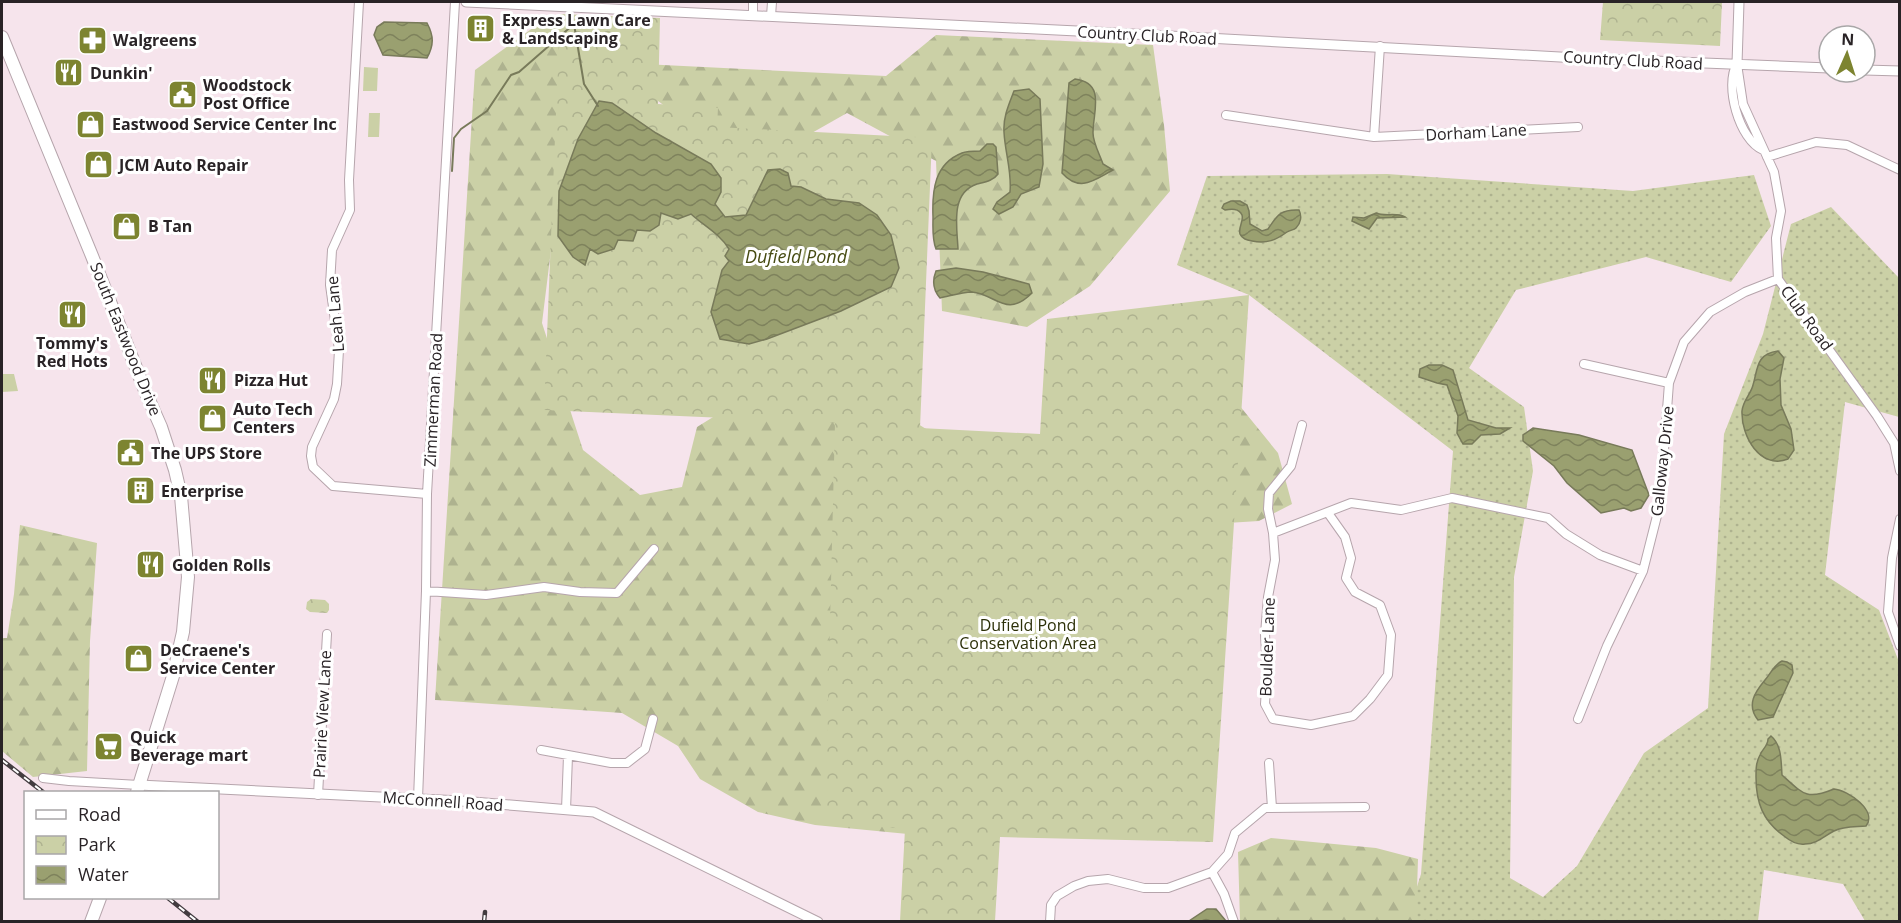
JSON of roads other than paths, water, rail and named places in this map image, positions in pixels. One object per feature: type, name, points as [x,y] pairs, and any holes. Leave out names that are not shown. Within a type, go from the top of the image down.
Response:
[{"type":"main road","name":"South Eastwood Drive","points":[[2,37],[161,427],[181,496],[188,577],[183,632],[173,676],[138,789]]},
{"type":"main road","points":[[91,921],[99,899]]},
{"type":"street","name":"Leah Lane","points":[[359,2],[350,210],[332,250],[330,285],[339,350],[337,384],[334,399],[310,456],[313,467],[333,486],[427,494]]},
{"type":"street","name":"Zimmerman Road","points":[[418,799],[426,591],[427,494],[455,2]]},
{"type":"street","name":"Country Club Road","points":[[465,2],[1817,67]]},
{"type":"street","points":[[753,2],[753,16]]},
{"type":"street","points":[[771,16],[772,2]]},
{"type":"street","points":[[1737,64],[1739,2]]},
{"type":"street","points":[[1374,136],[1380,46]]},
{"type":"street","name":"Club Road","points":[[1737,64],[1741,98],[1774,172],[1781,211],[1776,238],[1778,279],[1877,416],[1894,443],[1899,471]]},
{"type":"street","name":"Club Road","points":[[1737,64],[1732,71],[1733,94],[1738,117],[1753,143],[1765,154]]},
{"type":"street","points":[[1877,70],[1899,71]]},
{"type":"street","name":"Dorham Lane","points":[[1226,115],[1374,136],[1578,127]]},
{"type":"street","points":[[1743,127],[1751,123]]},
{"type":"street","points":[[1765,154],[1816,142],[1846,145],[1899,171]]},
{"type":"street","name":"Galloway Drive","points":[[1578,719],[1607,646],[1643,571],[1660,504],[1669,383],[1684,342],[1710,312],[1745,292],[1778,279]]},
{"type":"street","points":[[1584,364],[1669,383]]},
{"type":"street","points":[[1302,425],[1292,466],[1269,493],[1268,509],[1273,533],[1351,503],[1401,510],[1452,498],[1548,518],[1566,534],[1600,555],[1643,571]]},
{"type":"street","name":"Boulder Lane","points":[[1273,533],[1275,560],[1268,597],[1265,634],[1267,672],[1265,704],[1273,719],[1311,725],[1353,716],[1370,699],[1388,675],[1391,635],[1380,605],[1355,592],[1346,578],[1351,558],[1345,537],[1328,513]]},
{"type":"street","points":[[1899,519],[1892,558],[1888,612],[1899,646]]},
{"type":"street","points":[[426,591],[486,595],[544,587],[580,592],[617,593],[654,549]]},
{"type":"street","name":"Prairie View Lane","points":[[318,795],[327,634]]},
{"type":"street","points":[[541,750],[611,763],[627,763],[645,749],[653,719]]},
{"type":"street","points":[[566,810],[568,756]]},
{"type":"street","points":[[1269,763],[1272,808]]},
{"type":"street","name":"McConnell Road","points":[[43,778],[138,789],[198,791]]},
{"type":"street","name":"McConnell Road","points":[[219,792],[418,799],[594,813],[818,921]]},
{"type":"street","points":[[1050,921],[1052,906],[1057,896],[1088,881],[1108,879],[1144,888],[1168,888],[1212,872],[1228,854],[1235,833],[1265,808],[1365,807]]},
{"type":"street","points":[[1212,872],[1224,894],[1234,921]]},
{"type":"water","points":[[384,22],[427,23],[432,40],[427,58],[383,55],[374,35],[377,27]]},
{"type":"water","points":[[1075,79],[1091,86],[1094,92],[1096,99],[1094,141],[1103,164],[1113,170],[1087,183],[1075,182],[1062,173],[1069,83]]},
{"type":"water","points":[[1029,89],[1040,99],[1043,164],[1039,187],[1021,194],[1013,207],[999,214],[993,209],[997,202],[1010,192],[1004,132],[1005,116],[1014,91]]},
{"type":"water","name":"Dufield Pond","points":[[599,101],[612,103],[656,133],[711,164],[721,178],[721,192],[715,204],[725,217],[746,215],[768,170],[780,169],[788,173],[791,186],[801,187],[826,199],[859,203],[877,215],[891,235],[899,268],[891,287],[841,311],[749,344],[720,339],[711,312],[722,270],[729,261],[725,256],[729,249],[716,234],[691,214],[678,219],[661,213],[659,225],[650,231],[637,230],[633,241],[618,240],[614,249],[598,254],[590,249],[585,265],[573,257],[558,236],[559,191],[578,139]]},
{"type":"water","points":[[987,144],[993,144],[996,147],[998,174],[991,180],[968,188],[962,195],[956,221],[958,249],[936,249],[933,233],[933,198],[940,171],[953,158],[964,152],[980,151]]},
{"type":"water","points":[[1240,201],[1247,205],[1250,224],[1262,231],[1268,229],[1277,217],[1287,211],[1299,210],[1300,222],[1295,229],[1271,241],[1247,240],[1240,234],[1241,213],[1222,208],[1224,204]]},
{"type":"water","points":[[1376,213],[1405,217],[1377,218],[1369,229],[1352,221],[1353,217],[1364,218]]},
{"type":"water","points":[[956,268],[983,272],[1029,284],[1032,293],[1023,301],[1008,305],[972,292],[940,298],[934,285],[936,271]]},
{"type":"water","points":[[1778,351],[1784,358],[1780,379],[1781,405],[1791,429],[1794,450],[1788,459],[1778,461],[1769,460],[1754,448],[1745,431],[1742,411],[1759,363],[1766,355]]},
{"type":"water","points":[[1429,365],[1442,365],[1453,370],[1468,420],[1496,428],[1510,428],[1500,434],[1481,435],[1472,444],[1463,444],[1457,433],[1458,416],[1447,385],[1419,377],[1420,369]]},
{"type":"water","points":[[1533,428],[1579,435],[1632,450],[1649,495],[1641,508],[1631,511],[1624,508],[1601,513],[1567,483],[1554,466],[1523,441],[1523,435]]},
{"type":"water","points":[[1782,661],[1792,665],[1793,673],[1773,717],[1758,720],[1752,704],[1755,694]]},
{"type":"water","points":[[1771,736],[1779,749],[1782,775],[1806,794],[1818,794],[1834,789],[1847,793],[1865,808],[1869,820],[1866,826],[1842,828],[1813,843],[1802,844],[1791,841],[1777,830],[1762,811],[1756,786],[1758,760]]},
{"type":"water","points":[[1207,909],[1216,909],[1226,921],[1189,921]]},
{"type":"waterway","points":[[571,12],[584,84],[598,106]]},
{"type":"waterway","points":[[452,171],[454,138],[461,129],[487,111],[511,75],[519,72],[574,24]]},
{"type":"railway","points":[[2,760],[42,791]]},
{"type":"railway","points":[[169,899],[198,922]]},
{"type":"railway","points":[[484,922],[485,912]]},
{"type":"place","name":"Express Lawn Care & Landscaping","points":[[481,29]]},
{"type":"place","name":"Walgreens","points":[[92,40]]},
{"type":"place","name":"Dunkin'","points":[[69,73]]},
{"type":"place","name":"Woodstock Post Office","points":[[182,94]]},
{"type":"place","name":"Eastwood Service Center Inc","points":[[91,124]]},
{"type":"place","name":"JCM Auto Repair","points":[[98,165]]},
{"type":"place","name":"B Tan","points":[[127,226]]},
{"type":"place","name":"Tommy's Red Hots","points":[[72,315]]},
{"type":"place","name":"Pizza Hut","points":[[213,380]]},
{"type":"place","name":"Auto Tech Centers","points":[[212,418]]},
{"type":"place","name":"The UPS Store","points":[[130,453]]},
{"type":"place","name":"Enterprise","points":[[140,491]]},
{"type":"place","name":"Golden Rolls","points":[[151,565]]},
{"type":"place","name":"DeCraene's Service Center","points":[[139,659]]},
{"type":"place","name":"Quick Beverage mart","points":[[109,746]]},
{"type":"park label","name":"Dufield Pond Conservation Area","points":[[1028,634]]}]
